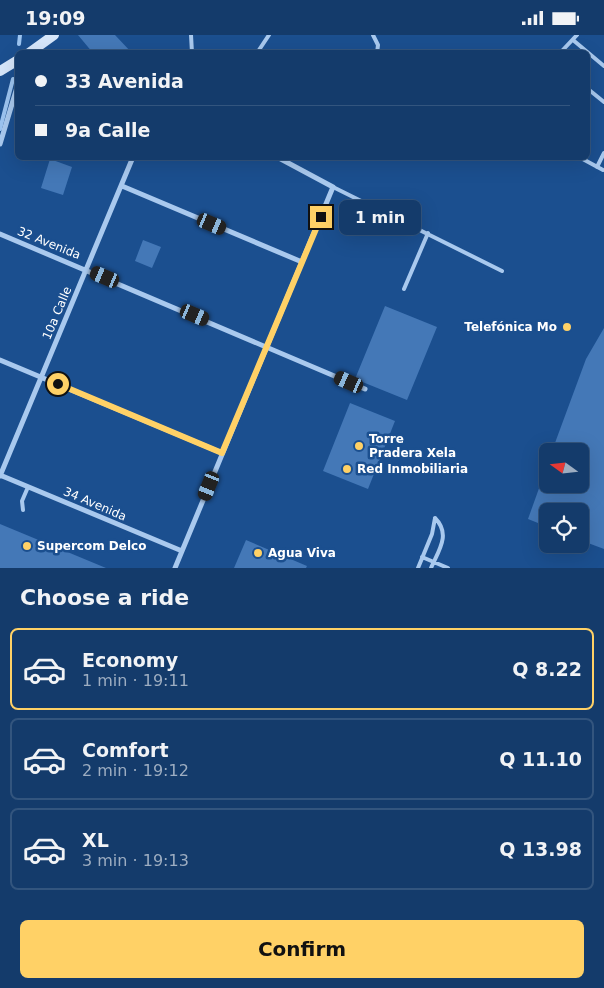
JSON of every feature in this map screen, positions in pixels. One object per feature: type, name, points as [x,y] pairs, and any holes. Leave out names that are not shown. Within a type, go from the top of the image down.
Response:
[{"type":"main road","points":[[41,49],[54,35]]},
{"type":"main road","points":[[0,71],[15,62]]},
{"type":"street","points":[[0,144],[15,93]]},
{"type":"street","points":[[11,105],[15,106]]},
{"type":"street","name":"10a Calle","points":[[0,476],[132,160]]},
{"type":"street","points":[[175,568],[333,187],[283,160]]},
{"type":"street","points":[[122,186],[302,262]]},
{"type":"street","name":"32 Avenida","points":[[0,233],[365,389]]},
{"type":"street","points":[[0,360],[222,453]]},
{"type":"street","name":"34 Avenida","points":[[0,476],[182,551]]},
{"type":"lane","points":[[191,35],[192,50]]},
{"type":"lane","points":[[259,50],[269,35]]},
{"type":"lane","points":[[374,35],[378,45],[377,50]]},
{"type":"lane","points":[[563,50],[577,35]]},
{"type":"lane","points":[[573,40],[585,50]]},
{"type":"lane","points":[[590,54],[604,66]]},
{"type":"lane","points":[[590,91],[604,102]]},
{"type":"lane","points":[[596,167],[604,153]]},
{"type":"lane","points":[[584,160],[603,170]]},
{"type":"lane","points":[[333,187],[502,271]]},
{"type":"lane","points":[[404,289],[428,233]]},
{"type":"lane","points":[[23,510],[22,501],[28,487]]},
{"type":"lane","points":[[418,568],[432,534],[435,518],[442,527],[444,535],[431,568]]},
{"type":"lane","points":[[422,557],[448,568]]},
{"type":"building","points":[[78,35],[115,35],[129,50],[90,50]]},
{"type":"building","points":[[50,160],[72,167],[63,195],[41,188]]},
{"type":"building","points":[[143,240],[161,247],[152,268],[135,261]]},
{"type":"building","points":[[385,306],[437,327],[407,400],[355,379]]},
{"type":"building","points":[[604,328],[604,549],[589,543],[589,503],[539,503],[539,523],[528,519],[539,488],[539,493],[589,493],[589,443],[555,443],[586,359]]},
{"type":"building","name":"Torre Pradera Xela","points":[[350,403],[395,421],[368,489],[323,471]]},
{"type":"building","name":"Supercom Delco","points":[[0,524],[106,568],[0,568]]},
{"type":"building","name":"Agua Viva","points":[[246,540],[307,566],[306,568],[234,568]]},
{"type":"waterway","points":[[19,44],[20,35]]},
{"type":"waterway","points":[[0,129],[13,79]]},
{"type":"place","name":"Telefónica Mo","points":[[567,327]]},
{"type":"place","name":"Torre Pradera Xela","points":[[359,446]]},
{"type":"place","name":"Red Inmobiliaria","points":[[347,469]]},
{"type":"place","name":"Supercom Delco","points":[[27,546]]},
{"type":"place","name":"Agua Viva","points":[[258,553]]},
{"type":"route","points":[[58,384],[222,453],[321,217]]}]
